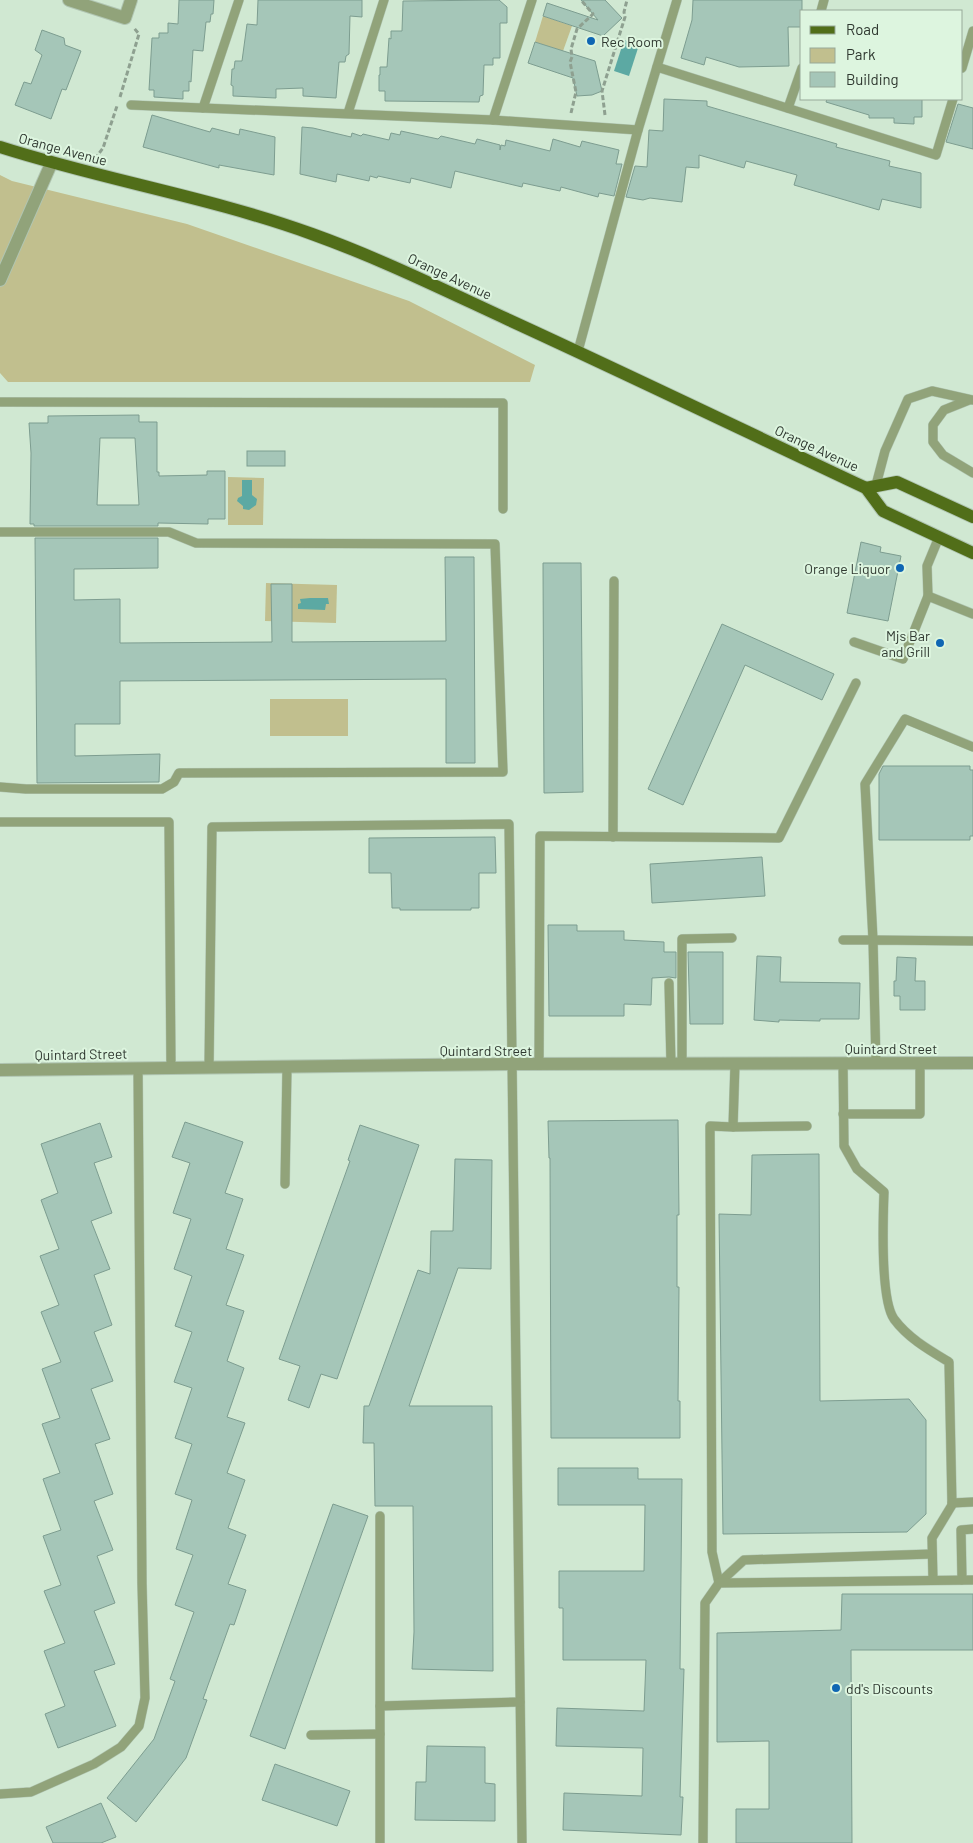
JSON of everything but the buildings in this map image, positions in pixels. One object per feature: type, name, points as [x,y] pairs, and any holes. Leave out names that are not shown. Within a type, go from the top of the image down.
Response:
[{"type":"main road","name":"Orange Avenue","points":[[0,147],[51,164],[189,196],[310,233],[371,257],[871,487],[897,482],[973,517]]},
{"type":"main road","name":"Orange Avenue","points":[[871,487],[883,511],[973,553]]},
{"type":"street","points":[[69,0],[125,18],[131,0]]},
{"type":"street","points":[[0,280],[51,164]]},
{"type":"street","name":"Quintard Street","points":[[0,1070],[512,1064],[973,1063]]},
{"type":"lane","points":[[203,108],[239,0]]},
{"type":"lane","points":[[348,113],[384,0]]},
{"type":"lane","points":[[493,120],[532,0]]},
{"type":"lane","points":[[578,351],[638,130],[677,0]]},
{"type":"lane","points":[[963,65],[973,31]]},
{"type":"lane","points":[[657,67],[936,155],[953,100]]},
{"type":"lane","points":[[788,108],[800,74]]},
{"type":"lane","points":[[131,106],[348,113],[638,130]]},
{"type":"lane","points":[[871,487],[908,399],[932,391],[971,400]]},
{"type":"lane","points":[[971,400],[944,410],[933,425],[933,442],[943,455],[973,473]]},
{"type":"lane","points":[[0,402],[503,403],[503,509]]},
{"type":"lane","points":[[0,532],[169,532],[196,543],[494,544],[503,772],[179,773],[174,782],[162,789],[26,789],[0,787]]},
{"type":"lane","points":[[854,642],[903,659],[928,596],[927,566],[939,537]]},
{"type":"lane","points":[[613,837],[614,581]]},
{"type":"lane","points":[[928,596],[973,614]]},
{"type":"lane","points":[[539,1065],[540,836],[779,838],[856,683]]},
{"type":"lane","points":[[876,1063],[873,940],[865,784],[905,719],[973,747]]},
{"type":"lane","points":[[0,822],[169,822],[171,1068]]},
{"type":"lane","points":[[209,1068],[212,827],[509,824],[522,1843]]},
{"type":"lane","points":[[676,1064],[682,939],[732,938]]},
{"type":"lane","points":[[843,940],[973,941]]},
{"type":"lane","points":[[669,983],[676,1064]]},
{"type":"lane","points":[[843,1114],[920,1114],[920,1063]]},
{"type":"lane","points":[[733,1126],[735,1064]]},
{"type":"lane","points":[[843,1064],[844,1146],[857,1169],[884,1192],[883,1235],[887,1295],[894,1318],[917,1343],[949,1362],[952,1503],[932,1538],[933,1580]]},
{"type":"lane","points":[[285,1184],[288,1067]]},
{"type":"lane","points":[[0,1794],[31,1792],[94,1764],[121,1747],[139,1726],[145,1698],[142,1574],[138,1068]]},
{"type":"lane","points":[[719,1583],[712,1552],[710,1126],[808,1126]]},
{"type":"lane","points":[[952,1503],[973,1502]]},
{"type":"lane","points":[[380,1516],[380,1843]]},
{"type":"lane","points":[[962,1580],[961,1530],[973,1529]]},
{"type":"lane","points":[[703,1843],[705,1603],[719,1583],[744,1560],[932,1554]]},
{"type":"lane","points":[[719,1583],[973,1580]]},
{"type":"lane","points":[[380,1706],[520,1702]]},
{"type":"lane","points":[[311,1735],[380,1734]]},
{"type":"path","points":[[568,125],[576,92],[570,62],[572,57],[570,49],[577,29],[593,14],[581,0]]},
{"type":"path","points":[[607,128],[602,91],[625,17],[624,12],[627,0]]},
{"type":"path","points":[[85,172],[103,148],[139,34],[125,18]]},
{"type":"green space","points":[[543,16],[572,26],[563,51],[535,42]]},
{"type":"green space","points":[[0,175],[12,181],[187,224],[409,301],[535,365],[530,382],[8,382],[0,373]]},
{"type":"green space","points":[[228,477],[264,478],[263,525],[228,525]]},
{"type":"green space","points":[[266,583],[337,585],[336,623],[265,621]]},
{"type":"green space","points":[[270,699],[348,699],[348,736],[270,736]]},
{"type":"water","points":[[624,40],[639,45],[629,76],[614,71]]},
{"type":"water","points":[[242,480],[252,480],[252,495],[257,499],[256,505],[249,510],[243,509],[243,506],[237,501],[242,496]]},
{"type":"water","points":[[328,598],[329,604],[326,604],[325,610],[298,609],[298,604],[301,603],[300,599]]},
{"type":"place","name":"Rec Room","points":[[591,41]]},
{"type":"place","name":"Orange Liquor","points":[[900,568]]},
{"type":"place","name":"Mjs Bar and Grill","points":[[940,643]]},
{"type":"place","name":"dd's Discounts","points":[[836,1688]]}]
